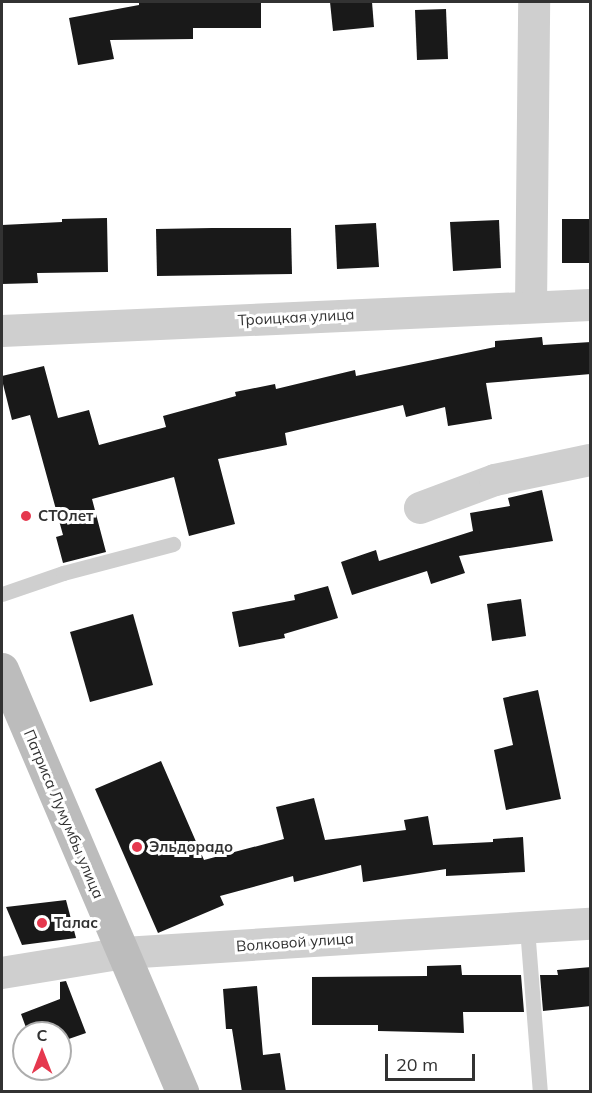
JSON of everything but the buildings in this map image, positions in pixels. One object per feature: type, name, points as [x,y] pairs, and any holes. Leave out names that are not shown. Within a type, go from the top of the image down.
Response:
[{"type":"street","points":[[531,306],[534,2]]},
{"type":"street","name":"Троицкая улица","points":[[2,331],[591,305]]},
{"type":"street","points":[[420,508],[495,480],[591,460]]},
{"type":"street","name":"Патриса Лумумбы улица","points":[[2,669],[182,1092]]},
{"type":"street","name":"Волковой улица","points":[[2,973],[124,952],[591,924]]},
{"type":"lane","points":[[2,594],[63,573],[173,544]]},
{"type":"lane","points":[[527,928],[540,1092]]},
{"type":"place","name":"СТОлет","points":[[26,516]]},
{"type":"place","name":"Эльдорадо","points":[[137,847]]},
{"type":"place","name":"Талас","points":[[42,923]]}]
